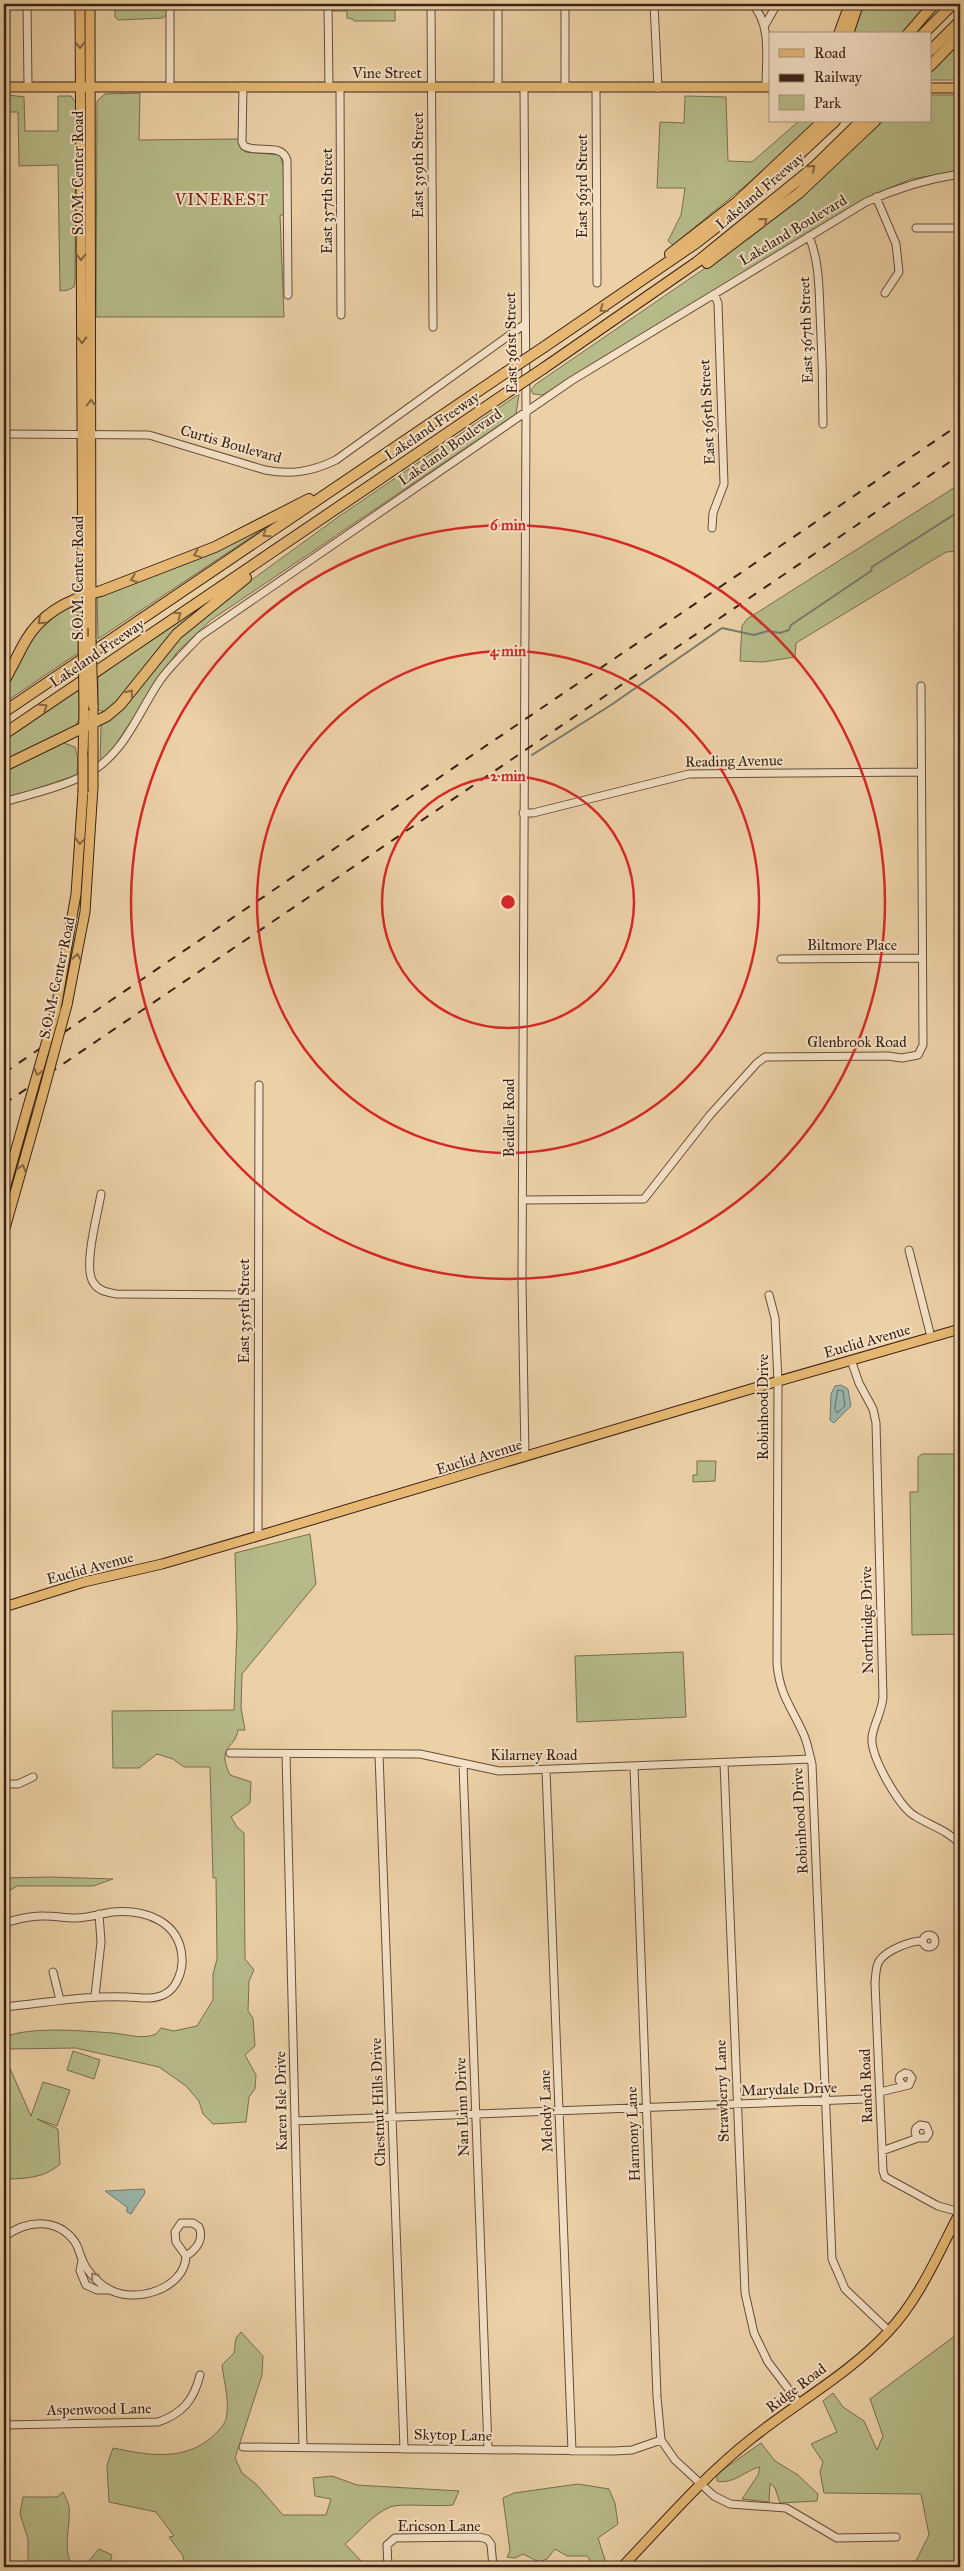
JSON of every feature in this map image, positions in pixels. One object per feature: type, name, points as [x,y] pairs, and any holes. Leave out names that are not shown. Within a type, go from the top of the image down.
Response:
[{"type":"highway","points":[[841,32],[850,4]]},
{"type":"highway","points":[[849,32],[858,4]]},
{"type":"highway","points":[[910,32],[934,4]]},
{"type":"highway","points":[[924,32],[953,4]]},
{"type":"highway","points":[[932,49],[960,21]]},
{"type":"highway","points":[[932,64],[960,35]]},
{"type":"highway","points":[[642,280],[671,252],[737,202],[822,122]]},
{"type":"highway","name":"Lakeland Freeway","points":[[4,712],[696,243],[745,205],[834,122]]},
{"type":"highway","name":"Lakeland Freeway","points":[[4,734],[697,262],[814,167],[860,122]]},
{"type":"highway","points":[[621,315],[656,297],[751,231],[799,193],[874,122]]},
{"type":"highway","points":[[4,681],[26,640],[39,623],[57,609],[87,594],[215,547],[365,468]]},
{"type":"highway","points":[[4,766],[88,726],[120,705],[177,634],[207,608],[240,581],[371,489],[394,469]]},
{"type":"main road","name":"S.O.M. Center Road","points":[[80,4],[87,434]]},
{"type":"main road","name":"S.O.M. Center Road","points":[[4,1232],[67,1005],[85,912],[93,787],[93,751],[84,711],[83,628],[87,594],[90,4]]},
{"type":"main road","name":"Vine Street","points":[[4,87],[170,85],[596,88],[768,87]]},
{"type":"main road","points":[[932,88],[960,88]]},
{"type":"main road","name":"S.O.M. Center Road","points":[[4,1192],[56,1008],[76,894],[83,792],[83,758],[93,705],[91,622],[87,594]]},
{"type":"main road","name":"Euclid Avenue","points":[[4,1606],[84,1582],[161,1564],[258,1536],[778,1380],[960,1329]]},
{"type":"main road","name":"Ridge Road","points":[[622,2567],[700,2484],[752,2438],[869,2350],[889,2331],[919,2290],[960,2212]]},
{"type":"street","points":[[27,4],[28,86]]},
{"type":"street","points":[[170,4],[170,85]]},
{"type":"street","points":[[328,4],[329,87]]},
{"type":"street","name":"East 359th Street","points":[[431,4],[433,327]]},
{"type":"street","points":[[498,4],[498,87]]},
{"type":"street","points":[[566,4],[566,87]]},
{"type":"street","points":[[654,4],[658,88]]},
{"type":"street","points":[[752,4],[758,9],[765,25],[768,87]]},
{"type":"street","points":[[765,25],[777,4]]},
{"type":"street","points":[[243,86],[242,142],[244,146],[254,150],[279,150],[285,154],[287,160],[288,295]]},
{"type":"street","name":"East 357th Street","points":[[340,87],[341,315]]},
{"type":"street","name":"East 361st Street","points":[[523,778],[526,412],[524,87]]},
{"type":"street","name":"East 363rd Street","points":[[596,88],[597,283]]},
{"type":"street","name":"Lakeland Boulevard","points":[[4,802],[88,774],[119,747],[161,678],[200,636],[616,352],[876,197],[899,187],[930,178],[960,174]]},
{"type":"street","points":[[876,197],[896,244],[899,272],[884,293]]},
{"type":"street","points":[[916,228],[960,228]]},
{"type":"street","name":"East 367th Street","points":[[809,236],[815,252],[818,272],[823,349],[823,424]]},
{"type":"street","name":"East 365th Street","points":[[712,528],[713,513],[724,484],[718,303],[714,294]]},
{"type":"street","name":"Curtis Boulevard","points":[[4,434],[149,435],[265,470],[284,474],[302,472],[336,460],[525,324]]},
{"type":"street","name":"Glenbrook Road","points":[[522,1200],[644,1199],[710,1116],[757,1062],[765,1057],[888,1056],[902,1058],[918,1055],[923,1045],[921,686]]},
{"type":"street","name":"Reading Avenue","points":[[523,813],[533,813],[689,774],[921,772]]},
{"type":"street","name":"Beidler Road","points":[[523,778],[522,1200],[525,1457]]},
{"type":"street","name":"Biltmore Place","points":[[781,959],[922,958]]},
{"type":"street","name":"East 355th Street","points":[[258,1536],[259,1085]]},
{"type":"street","points":[[102,1194],[89,1266],[93,1282],[98,1288],[116,1294],[258,1295]]},
{"type":"street","points":[[909,1250],[931,1337]]},
{"type":"street","name":"Robinhood Drive","points":[[769,1295],[775,1318],[778,1380],[777,1664],[779,1681],[785,1701],[803,1732],[810,1759],[832,2259],[845,2289],[889,2331]]},
{"type":"street","name":"Northridge Drive","points":[[851,1360],[876,1423],[883,1697],[880,1716],[872,1738],[873,1749],[904,1808],[914,1816],[941,1828],[960,1844]]},
{"type":"street","name":"Kilarney Road","points":[[230,1753],[433,1756],[499,1771],[810,1759]]},
{"type":"street","name":"Karen Isle Drive","points":[[286,1754],[303,2447]]},
{"type":"street","name":"Chestnut Hills Drive","points":[[379,1754],[404,2448]]},
{"type":"street","name":"Strawberry Lane","points":[[724,1763],[736,2104],[745,2293],[754,2333],[768,2362],[800,2403]]},
{"type":"street","name":"Nan Linn Drive","points":[[463,1764],[488,2449]]},
{"type":"street","name":"Harmony Lane","points":[[634,1767],[657,2396],[661,2440]]},
{"type":"street","name":"Melody Lane","points":[[546,1770],[572,2451]]},
{"type":"street","points":[[4,1784],[18,1784],[33,1777]]},
{"type":"street","points":[[4,1923],[30,1916],[76,1918],[99,1914],[132,1913],[158,1918],[176,1933],[182,1958],[181,1973],[176,1983],[166,1994],[152,1998],[95,1996],[4,2007]]},
{"type":"street","points":[[95,1996],[101,1942],[99,1914]]},
{"type":"street","name":"Ranch Road","points":[[923,1941],[909,1943],[888,1953],[880,1960],[877,1966],[882,2171],[885,2177],[938,2206],[960,2212]]},
{"type":"street","points":[[53,1972],[60,2000]]},
{"type":"street","points":[[880,2092],[893,2090],[902,2084]]},
{"type":"street","name":"Marydale Drive","points":[[295,2121],[865,2099]]},
{"type":"street","points":[[882,2151],[910,2143],[918,2138]]},
{"type":"street","points":[[82,2260],[80,2271],[86,2285],[96,2290],[109,2290],[137,2295],[158,2291],[179,2274],[186,2256],[198,2245],[201,2236],[199,2227],[190,2222],[178,2225],[174,2236],[186,2256]]},
{"type":"street","points":[[4,2237],[17,2227],[29,2224],[52,2225],[68,2234],[79,2248],[82,2260],[95,2277],[109,2290]]},
{"type":"street","name":"Aspenwood Lane","points":[[4,2425],[158,2422],[180,2413],[190,2402],[200,2375]]},
{"type":"street","points":[[661,2440],[675,2460],[700,2484],[714,2496],[730,2504],[786,2508],[837,2538],[896,2537]]},
{"type":"street","name":"Skytop Lane","points":[[243,2446],[572,2451],[632,2450],[661,2440]]},
{"type":"street","name":"Ericson Lane","points":[[388,2567],[387,2545],[395,2538],[479,2537],[487,2539],[491,2544],[493,2567]]},
{"type":"green space","points":[[115,4],[167,4],[167,14],[163,18],[118,20],[115,17]]},
{"type":"green space","points":[[329,4],[395,4],[395,21],[354,21],[347,18],[347,11],[329,11]]},
{"type":"green space","points":[[862,4],[930,4],[905,32],[853,32]]},
{"type":"green space","points":[[960,42],[960,80],[932,80],[932,69]]},
{"type":"green space","points":[[140,93],[139,140],[238,139],[245,152],[280,155],[284,169],[285,215],[280,215],[284,317],[96,317],[97,101],[105,94]]},
{"type":"green space","points":[[8,95],[24,97],[25,131],[58,131],[58,96],[71,96],[76,103],[75,281],[74,287],[68,290],[60,291],[58,165],[19,166],[18,112],[5,112],[5,99]]},
{"type":"green space","points":[[932,95],[960,95],[960,171],[911,179],[868,197],[543,395],[533,394],[531,390],[536,384],[752,236],[799,199],[882,122],[932,122]]},
{"type":"green space","points":[[685,96],[726,97],[728,161],[752,162],[798,122],[814,122],[784,154],[673,245],[668,241],[681,215],[685,188],[657,188],[660,122],[684,123]]},
{"type":"green space","points":[[519,394],[516,414],[211,620],[177,652],[114,747],[100,761],[101,726],[178,637],[224,600],[338,517]]},
{"type":"green space","points":[[960,484],[960,551],[946,552],[796,643],[795,657],[763,662],[740,661],[742,626],[747,619]]},
{"type":"green space","points":[[261,527],[263,529],[98,639],[97,597],[161,573]]},
{"type":"green space","points":[[75,607],[79,616],[78,653],[4,703],[4,684],[42,623],[67,608]]},
{"type":"green space","points":[[190,613],[192,616],[133,685],[107,712],[98,710],[98,677]]},
{"type":"green space","points":[[79,690],[79,719],[75,727],[4,762],[4,741]]},
{"type":"green space","points":[[64,743],[75,747],[78,759],[77,775],[4,799],[4,772]]},
{"type":"green space","points":[[922,1454],[960,1454],[960,1634],[912,1635],[910,1492],[918,1492],[918,1457]]},
{"type":"green space","points":[[697,1461],[716,1461],[715,1481],[693,1482],[693,1475],[697,1475]]},
{"type":"green space","points":[[310,1534],[316,1584],[242,1674],[241,1708],[245,1730],[238,1730],[225,1758],[230,1775],[251,1782],[250,1803],[231,1817],[237,1827],[244,1833],[245,1959],[254,1970],[249,1981],[248,2011],[253,2018],[255,2046],[245,2055],[256,2075],[255,2089],[249,2097],[246,2122],[213,2124],[203,2114],[199,2101],[186,2086],[159,2067],[76,2048],[10,2049],[5,2046],[9,2042],[4,2037],[43,2030],[87,2031],[140,2037],[151,2036],[156,2034],[161,2028],[174,2031],[197,2026],[213,2000],[213,1974],[217,1959],[216,1878],[213,1878],[210,1767],[184,1767],[173,1759],[157,1754],[139,1768],[113,1768],[112,1711],[234,1710],[237,1628],[235,1553]]},
{"type":"green space","points":[[683,1652],[686,1717],[577,1722],[575,1656]]},
{"type":"green space","points":[[4,1878],[113,1879],[93,1886],[17,1886],[4,1894]]},
{"type":"green space","points":[[73,2051],[100,2060],[94,2079],[67,2070]]},
{"type":"green space","points":[[4,2060],[8,2064],[31,2116],[43,2082],[70,2090],[57,2126],[37,2119],[58,2129],[60,2164],[41,2175],[4,2179]]},
{"type":"green space","points":[[241,2332],[263,2356],[262,2375],[235,2458],[242,2473],[256,2484],[283,2515],[326,2515],[331,2499],[315,2496],[313,2478],[332,2476],[357,2485],[459,2491],[453,2505],[395,2506],[378,2514],[345,2544],[367,2567],[185,2567],[183,2556],[169,2537],[174,2536],[156,2512],[109,2502],[107,2465],[113,2448],[139,2453],[177,2453],[201,2445],[212,2437],[225,2422],[227,2412],[222,2365],[234,2353],[236,2338]]},
{"type":"green space","points":[[960,2332],[960,2567],[901,2567],[916,2561],[929,2535],[921,2494],[824,2493],[820,2472],[823,2462],[811,2444],[837,2432],[823,2401],[833,2393],[843,2407],[864,2421],[877,2450],[883,2436],[870,2399]]},
{"type":"green space","points":[[761,2443],[775,2461],[798,2475],[818,2494],[817,2501],[780,2503],[775,2488],[770,2483],[769,2502],[742,2499],[758,2475],[760,2467],[728,2481],[717,2481],[717,2474]]},
{"type":"green space","points":[[578,2484],[609,2489],[615,2503],[618,2524],[598,2538],[605,2560],[604,2567],[595,2567],[587,2556],[567,2556],[555,2549],[547,2559],[539,2562],[523,2554],[515,2558],[507,2557],[510,2551],[503,2498],[514,2493]]},
{"type":"green space","points":[[63,2492],[69,2507],[67,2543],[72,2567],[28,2567],[28,2539],[20,2514],[23,2497],[57,2497]]},
{"type":"green space","points":[[99,2549],[112,2555],[109,2567],[80,2567],[88,2562]]},
{"type":"water","points":[[841,1385],[848,1389],[851,1406],[834,1423],[830,1420],[831,1394],[835,1386]]},
{"type":"water","points":[[144,2189],[145,2193],[131,2214],[127,2212],[127,2207],[105,2191]]},
{"type":"waterway","points":[[532,755],[611,705],[722,628],[754,635],[768,631],[780,633],[789,630],[791,625],[871,571],[872,567],[958,512],[960,508]]},
{"type":"waterway","points":[[960,2501],[960,2520]]},
{"type":"railway","points":[[4,1073],[960,424]]},
{"type":"railway","points":[[4,1104],[960,455]]},
{"type":"district","name":"VINEREST","points":[[222,199]]}]
